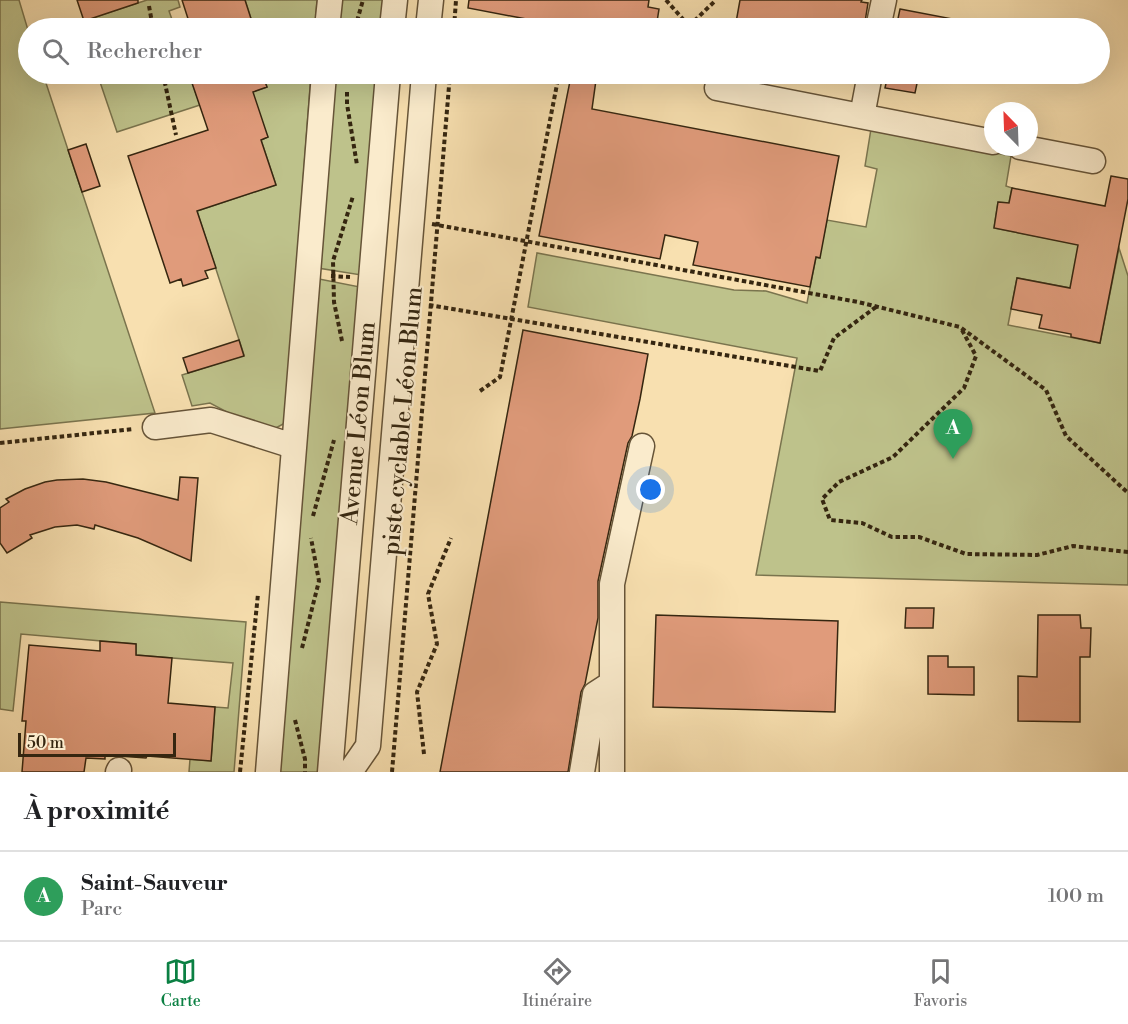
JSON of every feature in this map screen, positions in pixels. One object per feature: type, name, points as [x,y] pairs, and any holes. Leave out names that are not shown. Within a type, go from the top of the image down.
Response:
[{"type":"street","points":[[328,18],[330,0]]},
{"type":"street","points":[[393,18],[395,0]]},
{"type":"street","points":[[429,18],[431,0]]},
{"type":"street","points":[[880,18],[884,0]]},
{"type":"street","points":[[268,772],[323,84]]},
{"type":"street","name":"Avenue Léon Blum","points":[[330,772],[369,169],[386,84]]},
{"type":"street","points":[[350,772],[368,746],[423,84]]},
{"type":"street","points":[[862,116],[868,84]]},
{"type":"street","points":[[717,88],[984,140]]},
{"type":"street","points":[[369,169],[419,131]]},
{"type":"street","points":[[1038,150],[1092,161]]},
{"type":"street","points":[[155,427],[211,420],[293,446]]},
{"type":"street","points":[[612,772],[612,584],[642,446]]},
{"type":"street","points":[[582,772],[595,694],[612,683]]},
{"type":"path","points":[[358,18],[363,0]]},
{"type":"path","points":[[455,18],[456,0]]},
{"type":"path","points":[[666,0],[681,18]]},
{"type":"path","points":[[698,18],[716,0]]},
{"type":"path","points":[[149,6],[151,18]]},
{"type":"path","points":[[165,84],[176,135]]},
{"type":"path","points":[[348,84],[346,104],[369,169]]},
{"type":"path","name":"piste cyclable Léon Blum","points":[[392,772],[449,84]]},
{"type":"path","points":[[480,391],[500,377],[557,84]]},
{"type":"path","points":[[344,348],[334,302],[333,261],[353,200],[354,190]]},
{"type":"path","points":[[438,225],[858,302],[960,327],[1046,390],[1066,436],[1128,493]]},
{"type":"path","points":[[432,305],[820,371],[834,338],[877,307]]},
{"type":"path","points":[[960,327],[976,356],[964,388],[893,457],[839,482],[822,499],[830,520],[862,523],[892,537],[919,537],[966,554],[1037,555],[1073,546],[1128,552]]},
{"type":"path","points":[[0,443],[155,427]]},
{"type":"path","points":[[312,523],[336,430]]},
{"type":"path","points":[[300,656],[319,581],[309,532]]},
{"type":"path","points":[[424,754],[417,692],[437,644],[428,594],[451,538]]},
{"type":"path","points":[[295,718],[305,759],[305,772]]},
{"type":"green space","points":[[0,0],[19,0],[24,18],[18,18],[18,84],[46,84],[155,413],[0,429]]},
{"type":"green space","points":[[147,0],[178,0],[180,7],[169,11],[171,18],[92,18]]},
{"type":"green space","points":[[245,0],[317,0],[316,18],[251,18]]},
{"type":"green space","points":[[340,0],[384,0],[383,18],[339,18]]},
{"type":"green space","points":[[101,84],[193,84],[200,105],[117,132]]},
{"type":"green space","points":[[266,84],[310,84],[285,423],[274,429],[261,430],[210,403],[192,406],[182,375],[244,355],[197,211],[276,185],[261,140],[268,137],[246,94],[267,87]]},
{"type":"green space","points":[[333,84],[377,84],[361,275],[318,268]]},
{"type":"green space","points":[[871,129],[984,151],[984,156],[1011,156],[1006,186],[1012,188],[1009,203],[998,202],[994,228],[1087,246],[1070,288],[1017,278],[1008,325],[1100,343],[1119,248],[1128,276],[1128,585],[756,575],[797,358],[528,307],[537,253],[734,290],[766,291],[807,303],[816,257],[819,258],[827,220],[866,227],[877,169],[865,166]]},
{"type":"green space","points":[[314,278],[360,287],[321,772],[275,772]]},
{"type":"green space","points":[[0,602],[246,622],[234,772],[189,772],[190,759],[211,761],[215,707],[228,708],[233,663],[136,655],[136,644],[21,634],[13,711],[0,709]]},
{"type":"building","points":[[77,0],[138,0],[138,3],[93,18],[83,18]]},
{"type":"building","points":[[182,0],[245,0],[251,18],[188,18]]},
{"type":"building","points":[[469,0],[649,0],[648,7],[659,9],[658,18],[521,18],[468,8]]},
{"type":"building","points":[[740,0],[862,0],[861,2],[868,3],[866,18],[737,18]]},
{"type":"building","points":[[900,9],[947,18],[898,18]]},
{"type":"building","points":[[192,84],[266,84],[267,87],[253,92],[268,137],[261,140],[276,185],[197,211],[216,268],[205,271],[208,278],[183,286],[181,279],[170,283],[128,156],[208,130]]},
{"type":"building","points":[[569,84],[595,84],[592,109],[839,156],[820,258],[816,257],[810,287],[693,265],[698,242],[665,235],[660,259],[539,236]]},
{"type":"building","points":[[886,84],[917,84],[915,93],[885,88]]},
{"type":"building","points":[[86,144],[100,186],[82,192],[68,150]]},
{"type":"building","points":[[1111,176],[1128,179],[1128,199],[1100,343],[1071,337],[1071,334],[1039,328],[1042,315],[1011,309],[1017,278],[1070,288],[1078,245],[994,228],[998,202],[1009,203],[1012,188],[1105,206]]},
{"type":"building","points":[[523,330],[648,354],[640,399],[598,581],[598,618],[585,684],[581,692],[568,772],[440,772]]},
{"type":"building","points":[[239,340],[244,356],[188,373],[183,358]]},
{"type":"building","points":[[180,477],[198,478],[191,561],[138,538],[95,525],[94,529],[77,525],[55,527],[30,535],[32,538],[7,553],[0,543],[0,508],[9,502],[6,499],[25,489],[45,482],[83,479],[106,482],[178,500]]},
{"type":"building","points":[[906,608],[934,608],[933,628],[905,628]]},
{"type":"building","points":[[656,615],[838,621],[835,712],[653,707]]},
{"type":"building","points":[[1038,615],[1080,615],[1081,628],[1091,628],[1090,657],[1080,657],[1080,722],[1018,721],[1018,676],[1037,677]]},
{"type":"building","points":[[100,641],[136,644],[136,655],[172,658],[168,703],[215,707],[211,761],[105,755],[105,759],[86,758],[84,772],[22,772],[26,721],[22,721],[29,645],[100,651]]},
{"type":"building","points":[[928,656],[948,656],[948,667],[974,667],[974,695],[928,694]]},
{"type":"place","name":"Saint-Sauveur","points":[[953,459]]}]
